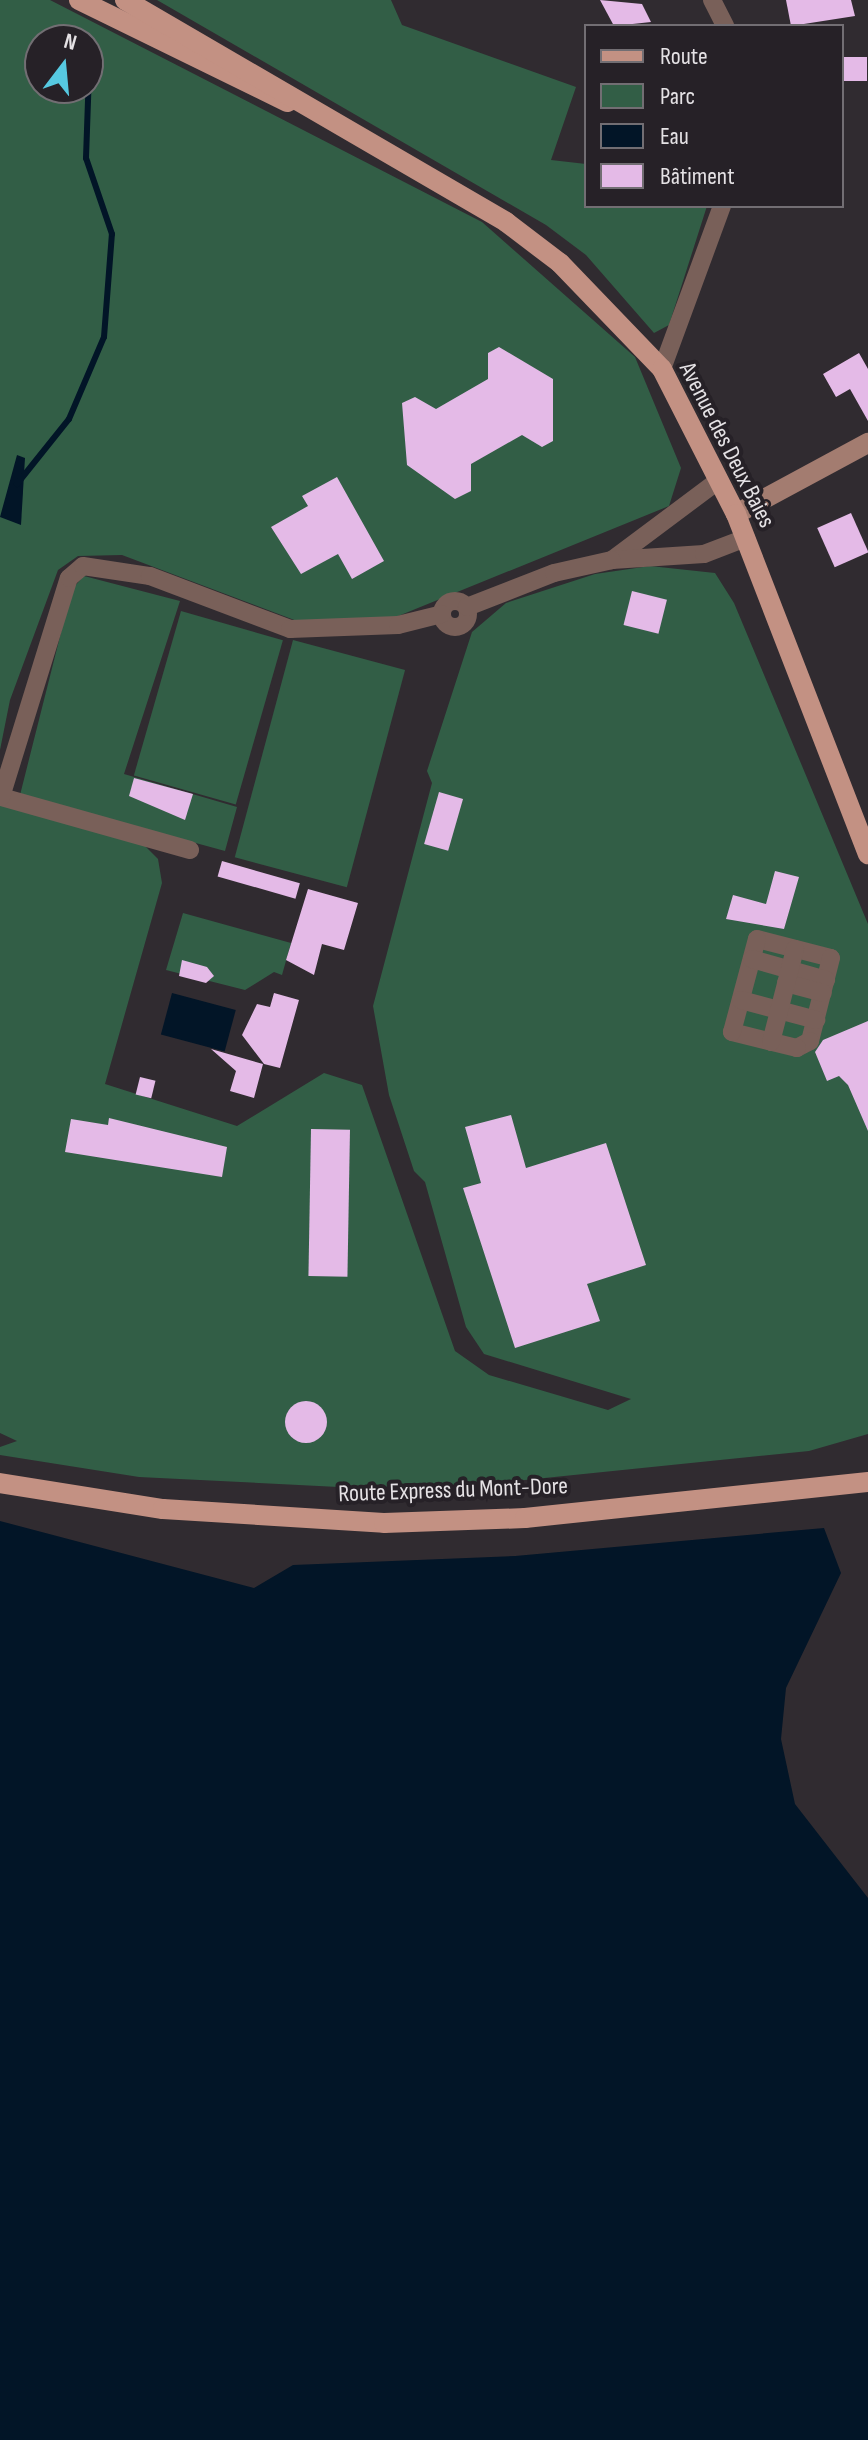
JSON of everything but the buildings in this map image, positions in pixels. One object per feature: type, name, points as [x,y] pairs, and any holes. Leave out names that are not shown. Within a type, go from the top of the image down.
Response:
[{"type":"main road","name":"Avenue des Deux Baies","points":[[79,0],[406,158]]},
{"type":"main road","name":"Avenue des Deux Baies","points":[[125,0],[406,158],[560,263],[662,369],[736,514],[866,841]]},
{"type":"main road","name":"Route Express du Mont-Dore","points":[[0,1483],[163,1509],[384,1523],[525,1518],[866,1483]]},
{"type":"street","points":[[712,0],[724,24]]},
{"type":"street","points":[[662,369],[721,208]]},
{"type":"street","points":[[736,514],[868,443]]},
{"type":"street","points":[[612,560],[719,480]]},
{"type":"street","points":[[190,850],[1,797],[69,578],[83,566],[150,576],[290,629],[398,625],[442,614],[448,625],[461,627],[467,607],[612,560],[704,554],[746,538]]},
{"type":"street","points":[[757,939],[831,958],[810,1041],[797,1048],[732,1032],[752,959],[757,939]]},
{"type":"street","points":[[771,1042],[795,949]]},
{"type":"street","points":[[752,959],[788,976],[824,986]]},
{"type":"street","points":[[741,1000],[816,1020]]},
{"type":"street","points":[[747,1036],[778,1010]]},
{"type":"green space","points":[[0,0],[50,0],[97,24],[24,24],[24,104],[104,104],[104,28],[482,222],[635,357],[681,468],[669,506],[386,621],[297,621],[122,555],[78,556],[58,570],[10,700],[0,750]]},
{"type":"green space","points":[[157,0],[391,0],[402,25],[576,87],[551,160],[584,164],[584,208],[706,208],[669,325],[654,333],[586,255],[546,225]]},
{"type":"green space","points":[[650,566],[715,573],[734,603],[868,924],[868,1434],[809,1451],[418,1491],[139,1477],[0,1455],[0,1447],[17,1441],[0,1433],[0,805],[140,841],[158,859],[162,883],[105,1084],[237,1126],[324,1073],[362,1085],[455,1351],[489,1375],[608,1410],[631,1399],[484,1354],[466,1327],[425,1182],[414,1171],[389,1095],[373,1006],[432,783],[427,771],[472,632],[506,603],[595,574]]},
{"type":"green space","points":[[84,576],[180,601],[124,774],[237,807],[225,851],[20,795],[72,589]]},
{"type":"green space","points":[[181,611],[283,640],[236,805],[134,775]]},
{"type":"green space","points":[[293,640],[405,670],[347,887],[235,857]]},
{"type":"green space","points":[[183,913],[291,943],[282,975],[274,972],[245,990],[166,970]]},
{"type":"water","points":[[17,455],[25,458],[21,525],[0,517]]},
{"type":"water","points":[[172,993],[236,1010],[225,1052],[161,1035]]},
{"type":"water","points":[[0,1521],[254,1588],[293,1565],[515,1556],[824,1528],[841,1573],[786,1688],[781,1739],[795,1804],[868,1898],[868,2440],[0,2440]]},
{"type":"waterway","points":[[17,484],[69,419],[104,337],[112,234],[86,158],[88,104]]}]
